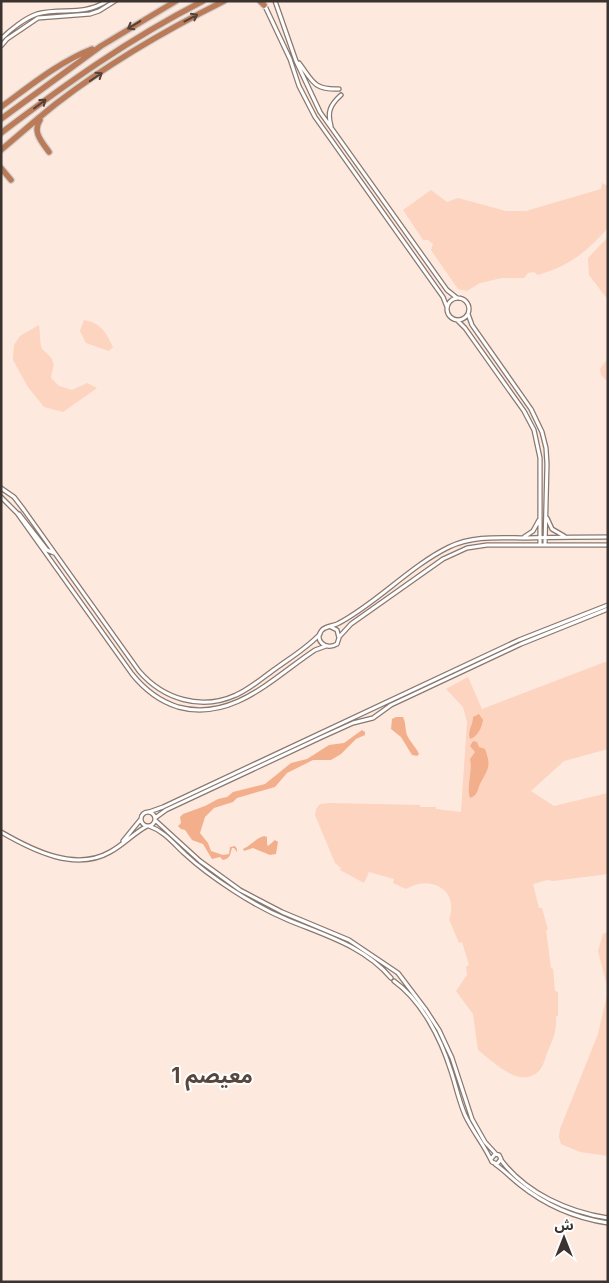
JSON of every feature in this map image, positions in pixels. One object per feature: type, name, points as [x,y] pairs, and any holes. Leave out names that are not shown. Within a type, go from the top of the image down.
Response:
[{"type":"highway","points":[[1,119],[101,46],[176,1]]},
{"type":"highway","points":[[1,134],[63,86],[102,60],[163,22],[203,1]]},
{"type":"highway","points":[[1,150],[58,102],[143,45],[224,1],[228,1]]},
{"type":"highway","points":[[1,107],[51,71],[79,54],[101,46]]},
{"type":"highway","points":[[49,152],[38,134],[37,125],[58,102]]},
{"type":"highway","points":[[1,168],[11,180]]},
{"type":"street","points":[[1,39],[27,19],[37,14],[86,10],[96,8],[107,1]]},
{"type":"street","points":[[1,46],[7,39],[35,20],[44,17],[93,13],[115,1]]},
{"type":"street","points":[[275,1],[296,61],[314,101],[447,290],[466,303],[469,308],[468,314],[472,325],[531,409],[540,426],[547,456],[545,545]]},
{"type":"street","points":[[262,2],[313,114],[443,297],[450,317],[457,320],[465,328],[526,418],[536,436],[539,450],[540,545]]},
{"type":"street","points":[[296,61],[314,84],[324,89],[339,89]]},
{"type":"street","points":[[332,129],[329,118],[330,110],[333,103],[341,95]]},
{"type":"street","points":[[447,307],[452,300],[457,298]]},
{"type":"street","points":[[457,320],[463,319],[468,314]]},
{"type":"street","points":[[1,488],[21,505],[138,671],[155,687],[180,699],[194,702],[208,702],[236,695],[248,689],[304,649],[325,628],[343,621],[429,557],[451,546],[467,540],[484,538],[608,537]]},
{"type":"street","points":[[1,497],[17,513],[88,616],[136,679],[162,700],[183,708],[199,710],[230,706],[252,694],[315,650],[334,645],[350,624],[460,550],[480,546],[608,545]]},
{"type":"street","points":[[17,513],[22,515],[47,550],[55,553]]},
{"type":"street","points":[[546,514],[552,529],[558,534],[567,537]]},
{"type":"street","points":[[522,538],[534,530],[540,517]]},
{"type":"street","points":[[119,846],[144,814],[163,807],[519,640],[608,605]]},
{"type":"street","points":[[1,832],[44,852],[73,860],[100,857],[153,824],[160,814],[353,723],[373,718],[391,705],[516,647],[608,609]]},
{"type":"street","points":[[331,627],[336,630],[339,636]]},
{"type":"street","points":[[320,634],[320,640],[326,646]]},
{"type":"street","points":[[162,700],[165,707]]},
{"type":"street","points":[[149,812],[153,814],[161,826],[204,864],[240,890],[282,912],[349,940],[396,972],[436,1025],[452,1058],[472,1119],[485,1142],[520,1179],[548,1198],[579,1212],[608,1218]]},
{"type":"street","points":[[160,814],[161,826]]},
{"type":"street","points":[[141,818],[143,823],[160,831],[195,863],[242,896],[278,915],[326,934],[350,946],[379,966],[415,1002],[435,1033],[449,1064],[466,1116],[495,1164],[526,1190],[553,1206],[572,1214],[608,1223]]},
{"type":"street","points":[[392,979],[392,973],[396,972]]},
{"type":"street","points":[[392,979],[398,980],[400,977]]},
{"type":"street","points":[[491,1159],[496,1154]]},
{"type":"street","points":[[495,1164],[499,1163],[501,1159]]},
{"type":"shaded area","points":[[602,183],[608,186],[608,228],[577,257],[560,267],[538,275],[534,272],[528,273],[524,278],[502,278],[480,283],[467,291],[458,289],[431,250],[433,244],[428,240],[423,240],[403,210],[431,190],[447,202],[458,198],[506,211],[526,211],[601,189]]},
{"type":"shaded area","points":[[608,237],[608,300],[589,275],[588,258]]},
{"type":"shaded area","points":[[84,320],[95,323],[105,333],[113,347],[109,351],[86,343],[80,331]]},
{"type":"shaded area","points":[[39,325],[41,346],[51,358],[53,364],[51,378],[59,386],[72,390],[87,383],[97,388],[63,412],[44,407],[28,387],[13,360],[14,345],[20,336]]},
{"type":"shaded area","points":[[608,358],[608,382],[601,375],[600,369]]},
{"type":"shaded area","points":[[608,662],[608,749],[564,761],[531,791],[554,806],[608,793],[608,874],[553,881],[547,880],[533,884],[539,908],[542,908],[548,930],[546,930],[551,968],[553,969],[555,991],[558,992],[558,1016],[556,1016],[553,1039],[539,1071],[531,1076],[515,1076],[478,1050],[473,1014],[456,991],[467,975],[466,967],[469,965],[462,942],[459,943],[449,919],[451,909],[447,893],[433,884],[424,883],[406,889],[393,883],[394,879],[369,872],[364,883],[340,870],[341,868],[335,863],[315,815],[316,809],[320,804],[330,803],[420,805],[420,807],[436,807],[436,809],[461,812],[467,722],[463,707],[446,689],[468,677],[482,709]]},
{"type":"shaded area","points":[[479,714],[483,720],[482,726],[477,734],[470,739],[469,734],[473,717]]},
{"type":"shaded area","points":[[403,717],[407,735],[419,754],[417,756],[412,755],[401,737],[391,729],[392,719]]},
{"type":"shaded area","points":[[362,730],[365,732],[365,735],[356,739],[341,754],[331,760],[313,760],[287,773],[275,787],[237,798],[233,802],[214,808],[205,817],[200,833],[208,843],[211,851],[223,855],[229,854],[230,847],[235,846],[237,852],[232,848],[228,858],[223,860],[220,857],[212,859],[203,844],[192,840],[185,830],[178,826],[181,823],[180,817],[183,814],[227,797],[233,792],[265,784],[291,763],[307,759],[329,745],[344,743]]},
{"type":"shaded area","points":[[473,741],[477,742],[479,747],[485,749],[488,763],[487,770],[476,793],[470,798],[470,759],[475,752],[470,746]]},
{"type":"shaded area","points":[[264,836],[267,837],[268,846],[275,840],[278,842],[276,854],[270,855],[253,848],[244,851],[243,849]]},
{"type":"shaded area","points":[[608,932],[608,990],[598,951],[603,934]]},
{"type":"shaded area","points":[[608,991],[608,1156],[580,1152],[561,1144],[559,1137],[560,1129],[598,1034]]},
{"type":"district","name":"معيصم 1","points":[[212,1076]]}]
